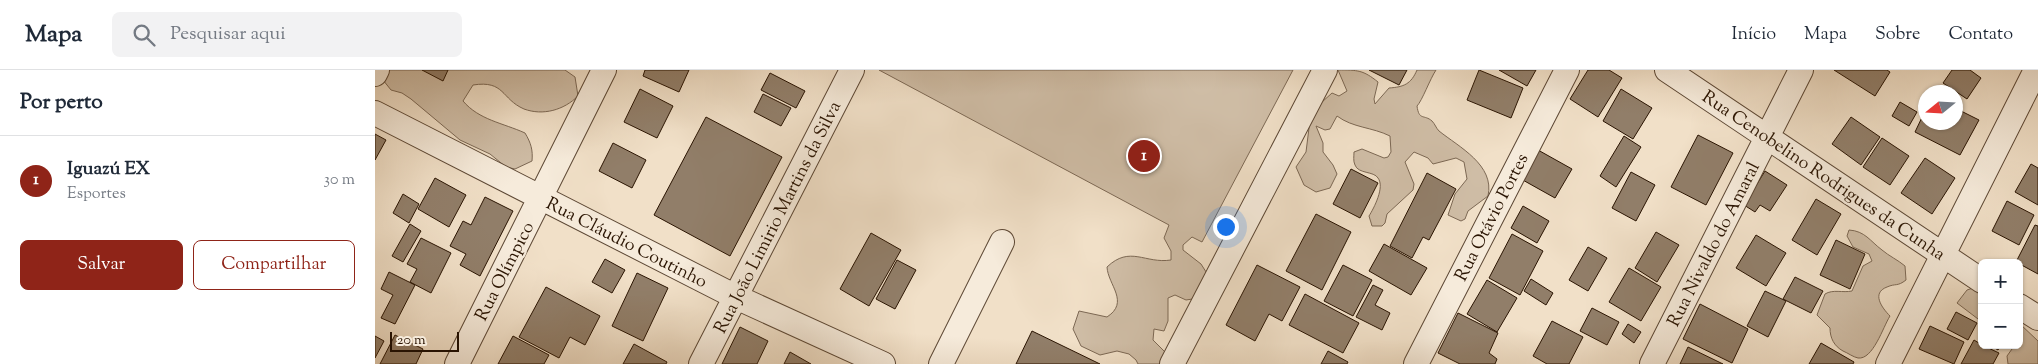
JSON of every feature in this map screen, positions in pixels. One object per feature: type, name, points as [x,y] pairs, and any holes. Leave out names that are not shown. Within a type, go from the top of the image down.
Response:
[{"type":"street","points":[[375,74],[377,70]]},
{"type":"street","name":"Rua Olímpico","points":[[457,364],[604,70]]},
{"type":"street","name":"Rua João Limirio Martins da Silva","points":[[701,364],[852,70]]},
{"type":"street","points":[[1172,364],[1325,70]]},
{"type":"street","name":"Rua Otávio Portes","points":[[1416,364],[1567,70]]},
{"type":"street","name":"Rua Cenobelino Rodrigues da Cunha","points":[[1667,70],[1978,278]]},
{"type":"street","name":"Rua Nivaldo do Amaral","points":[[1652,364],[1801,70]]},
{"type":"street","points":[[1887,364],[2036,70]]},
{"type":"street","name":"Rua Cláudio Coutinho","points":[[375,113],[735,297],[883,364]]},
{"type":"street","points":[[941,364],[1002,242]]},
{"type":"street","points":[[2023,309],[2038,318]]},
{"type":"shaded area","points":[[375,70],[565,70],[575,77],[578,96],[560,108],[538,112],[524,109],[517,105],[502,91],[491,85],[473,85],[463,101],[476,113],[525,133],[530,143],[532,161],[515,169],[506,167],[490,154],[460,140],[411,99],[402,93],[391,90]]},
{"type":"shaded area","points":[[879,70],[1293,70],[1202,242],[1192,237],[1183,245],[1183,250],[1201,264],[1208,275],[1199,298],[1186,300],[1175,295],[1168,298],[1168,321],[1164,331],[1154,329],[1153,340],[1170,357],[1167,364],[1138,364],[1129,354],[1117,351],[1100,355],[1081,346],[1073,329],[1079,311],[1107,317],[1114,311],[1117,299],[1107,267],[1115,261],[1131,256],[1162,261],[1171,260],[1171,251],[1164,238],[1169,225]]},
{"type":"shaded area","points":[[1338,70],[1360,72],[1378,82],[1374,99],[1375,104],[1389,88],[1403,86],[1409,82],[1417,70],[1436,70],[1417,106],[1419,114],[1432,121],[1439,131],[1465,150],[1481,166],[1489,185],[1488,196],[1468,211],[1465,219],[1461,221],[1448,215],[1455,194],[1467,179],[1464,162],[1456,158],[1433,164],[1428,158],[1414,152],[1405,162],[1414,184],[1413,190],[1387,214],[1385,223],[1382,226],[1372,226],[1369,216],[1380,192],[1380,182],[1373,174],[1357,168],[1354,162],[1354,152],[1362,149],[1384,158],[1388,157],[1391,152],[1390,136],[1349,123],[1337,116],[1330,129],[1325,130],[1316,126],[1323,143],[1323,152],[1337,174],[1330,188],[1316,192],[1304,185],[1296,167],[1306,152],[1311,112],[1332,93],[1339,96],[1347,91]]},
{"type":"shaded area","points":[[1849,230],[1863,234],[1905,266],[1906,280],[1887,287],[1880,293],[1879,301],[1890,316],[1873,348],[1868,354],[1858,358],[1837,347],[1832,338],[1830,328],[1817,315],[1825,294],[1852,291],[1863,266],[1872,261],[1869,254],[1853,247],[1847,236]]},
{"type":"shaded area","points":[[1976,287],[1978,288],[1978,319],[1957,303],[1967,290]]},
{"type":"shaded area","points":[[2023,327],[2038,341],[2038,364],[2008,364],[2007,356],[2012,349],[2023,349]]},
{"type":"building","points":[[422,70],[448,70],[443,81]]},
{"type":"building","points":[[645,70],[689,70],[679,92],[643,76]]},
{"type":"building","points":[[1369,70],[1407,70],[1399,85]]},
{"type":"building","points":[[1479,70],[1523,88],[1511,118],[1467,100]]},
{"type":"building","points":[[1499,70],[1536,70],[1527,86]]},
{"type":"building","points":[[1588,70],[1609,70],[1622,78],[1598,117],[1570,99]]},
{"type":"building","points":[[1834,70],[1887,70],[1890,72],[1875,96]]},
{"type":"building","points":[[1952,70],[1970,70],[1981,78],[1967,99],[1963,96],[1963,85],[1946,85],[1943,83]]},
{"type":"building","points":[[770,73],[805,91],[796,108],[761,90]]},
{"type":"building","points":[[640,89],[673,106],[657,138],[624,122]]},
{"type":"building","points":[[1621,89],[1652,108],[1633,139],[1603,121]]},
{"type":"building","points":[[763,94],[791,108],[781,126],[754,112]]},
{"type":"building","points":[[1900,102],[1917,112],[1909,126],[1892,116]]},
{"type":"building","points":[[1963,112],[1979,120],[1960,155],[1915,132],[1918,126],[1918,130],[1963,130]]},
{"type":"building","points":[[706,117],[782,157],[730,256],[654,215]]},
{"type":"building","points":[[1851,117],[1880,137],[1861,165],[1832,144]]},
{"type":"building","points":[[375,134],[386,140],[375,160]]},
{"type":"building","points":[[1698,135],[1733,153],[1706,205],[1671,187]]},
{"type":"building","points":[[1624,136],[1641,147],[1616,187],[1600,176]]},
{"type":"building","points":[[1882,138],[1909,156],[1890,185],[1863,167]]},
{"type":"building","points":[[613,143],[646,160],[632,188],[599,171]]},
{"type":"building","points":[[1538,150],[1572,169],[1555,198],[1521,179]]},
{"type":"building","points":[[1925,158],[1955,178],[1932,214],[1901,193]]},
{"type":"building","points":[[2031,164],[2038,168],[2038,205],[2015,192]]},
{"type":"building","points":[[1351,169],[1378,183],[1360,218],[1333,204]]},
{"type":"building","points":[[1765,171],[1787,185],[1770,211],[1760,205],[1755,212],[1744,205]]},
{"type":"building","points":[[1631,172],[1655,185],[1636,221],[1612,208]]},
{"type":"building","points":[[1427,173],[1456,189],[1429,240],[1423,237],[1412,258],[1390,246]]},
{"type":"building","points":[[435,178],[466,195],[449,227],[418,209]]},
{"type":"building","points":[[403,194],[419,204],[409,223],[393,213]]},
{"type":"building","points":[[485,197],[513,211],[480,276],[460,265],[466,254],[450,246],[463,221],[471,225]]},
{"type":"building","points":[[1816,199],[1841,214],[1817,255],[1792,240]]},
{"type":"building","points":[[2007,201],[2034,215],[2019,245],[1992,231]]},
{"type":"building","points":[[1523,206],[1549,221],[1537,243],[1511,228]]},
{"type":"building","points":[[1316,214],[1351,232],[1322,290],[1286,271]]},
{"type":"building","points":[[410,224],[421,231],[403,262],[392,256]]},
{"type":"building","points":[[2035,225],[2038,226],[2038,274],[2023,266],[2023,259],[2018,259]]},
{"type":"building","points":[[1656,232],[1679,245],[1657,282],[1635,268]]},
{"type":"building","points":[[871,233],[901,250],[869,306],[840,289]]},
{"type":"building","points":[[1512,234],[1543,251],[1520,295],[1489,278]]},
{"type":"building","points":[[1756,235],[1786,253],[1766,286],[1736,268]]},
{"type":"building","points":[[421,238],[451,253],[431,293],[410,282],[417,269],[407,264]]},
{"type":"building","points":[[1836,240],[1865,254],[1850,289],[1820,275]]},
{"type":"building","points":[[1384,244],[1427,268],[1411,295],[1369,271]]},
{"type":"building","points":[[1588,247],[1607,258],[1588,291],[1569,280]]},
{"type":"building","points":[[605,259],[625,270],[612,293],[592,282]]},
{"type":"building","points":[[897,260],[916,270],[895,309],[876,299]]},
{"type":"building","points":[[1257,265],[1300,287],[1282,321],[1269,314],[1255,341],[1226,325]]},
{"type":"building","points":[[1343,265],[1372,280],[1353,316],[1324,301]]},
{"type":"building","points":[[1629,268],[1661,287],[1641,321],[1609,302]]},
{"type":"building","points":[[389,272],[415,285],[395,324],[381,318],[393,295],[381,289]]},
{"type":"building","points":[[637,273],[668,288],[643,341],[612,326]]},
{"type":"building","points":[[1795,277],[1823,291],[1811,313],[1783,299]]},
{"type":"building","points":[[1531,279],[1553,293],[1546,305],[1524,291]]},
{"type":"building","points":[[1487,280],[1517,298],[1497,332],[1467,314]]},
{"type":"building","points":[[1373,285],[1383,290],[1375,305],[1390,313],[1382,330],[1356,317]]},
{"type":"building","points":[[546,287],[600,316],[585,345],[570,337],[559,358],[519,337]]},
{"type":"building","points":[[1765,291],[1786,301],[1768,337],[1747,326]]},
{"type":"building","points":[[1305,294],[1359,323],[1343,353],[1289,325]]},
{"type":"building","points":[[1700,304],[1748,329],[1732,363],[1683,339]]},
{"type":"building","points":[[1592,308],[1619,322],[1607,345],[1580,331]]},
{"type":"building","points":[[1956,312],[1977,323],[1968,340],[1947,329]]},
{"type":"building","points":[[1458,313],[1498,333],[1489,353],[1497,359],[1495,364],[1460,364],[1438,353]]},
{"type":"building","points":[[1552,321],[1583,337],[1569,364],[1547,364],[1533,356]]},
{"type":"building","points":[[1628,324],[1641,332],[1634,343],[1622,334]]},
{"type":"building","points":[[1930,326],[1964,342],[1954,364],[1919,349]]},
{"type":"building","points":[[740,327],[768,341],[757,364],[722,364]]},
{"type":"building","points":[[1032,331],[1100,364],[1016,364]]},
{"type":"building","points":[[395,335],[423,349],[416,364],[380,364]]},
{"type":"building","points":[[375,336],[384,341],[375,358]]},
{"type":"building","points":[[513,336],[549,355],[544,364],[498,364]]},
{"type":"building","points":[[1974,340],[1978,342],[1978,349],[1990,349],[1999,353],[1993,364],[1961,364]]},
{"type":"building","points":[[1821,343],[1854,362],[1853,364],[1809,364]]},
{"type":"building","points":[[634,344],[667,362],[666,364],[623,364]]},
{"type":"building","points":[[1688,347],[1723,364],[1680,364]]},
{"type":"building","points":[[1328,351],[1348,362],[1347,364],[1321,364]]},
{"type":"building","points":[[790,352],[811,364],[784,364]]},
{"type":"place","name":"Iguazú EX","points":[[1144,156]]}]
